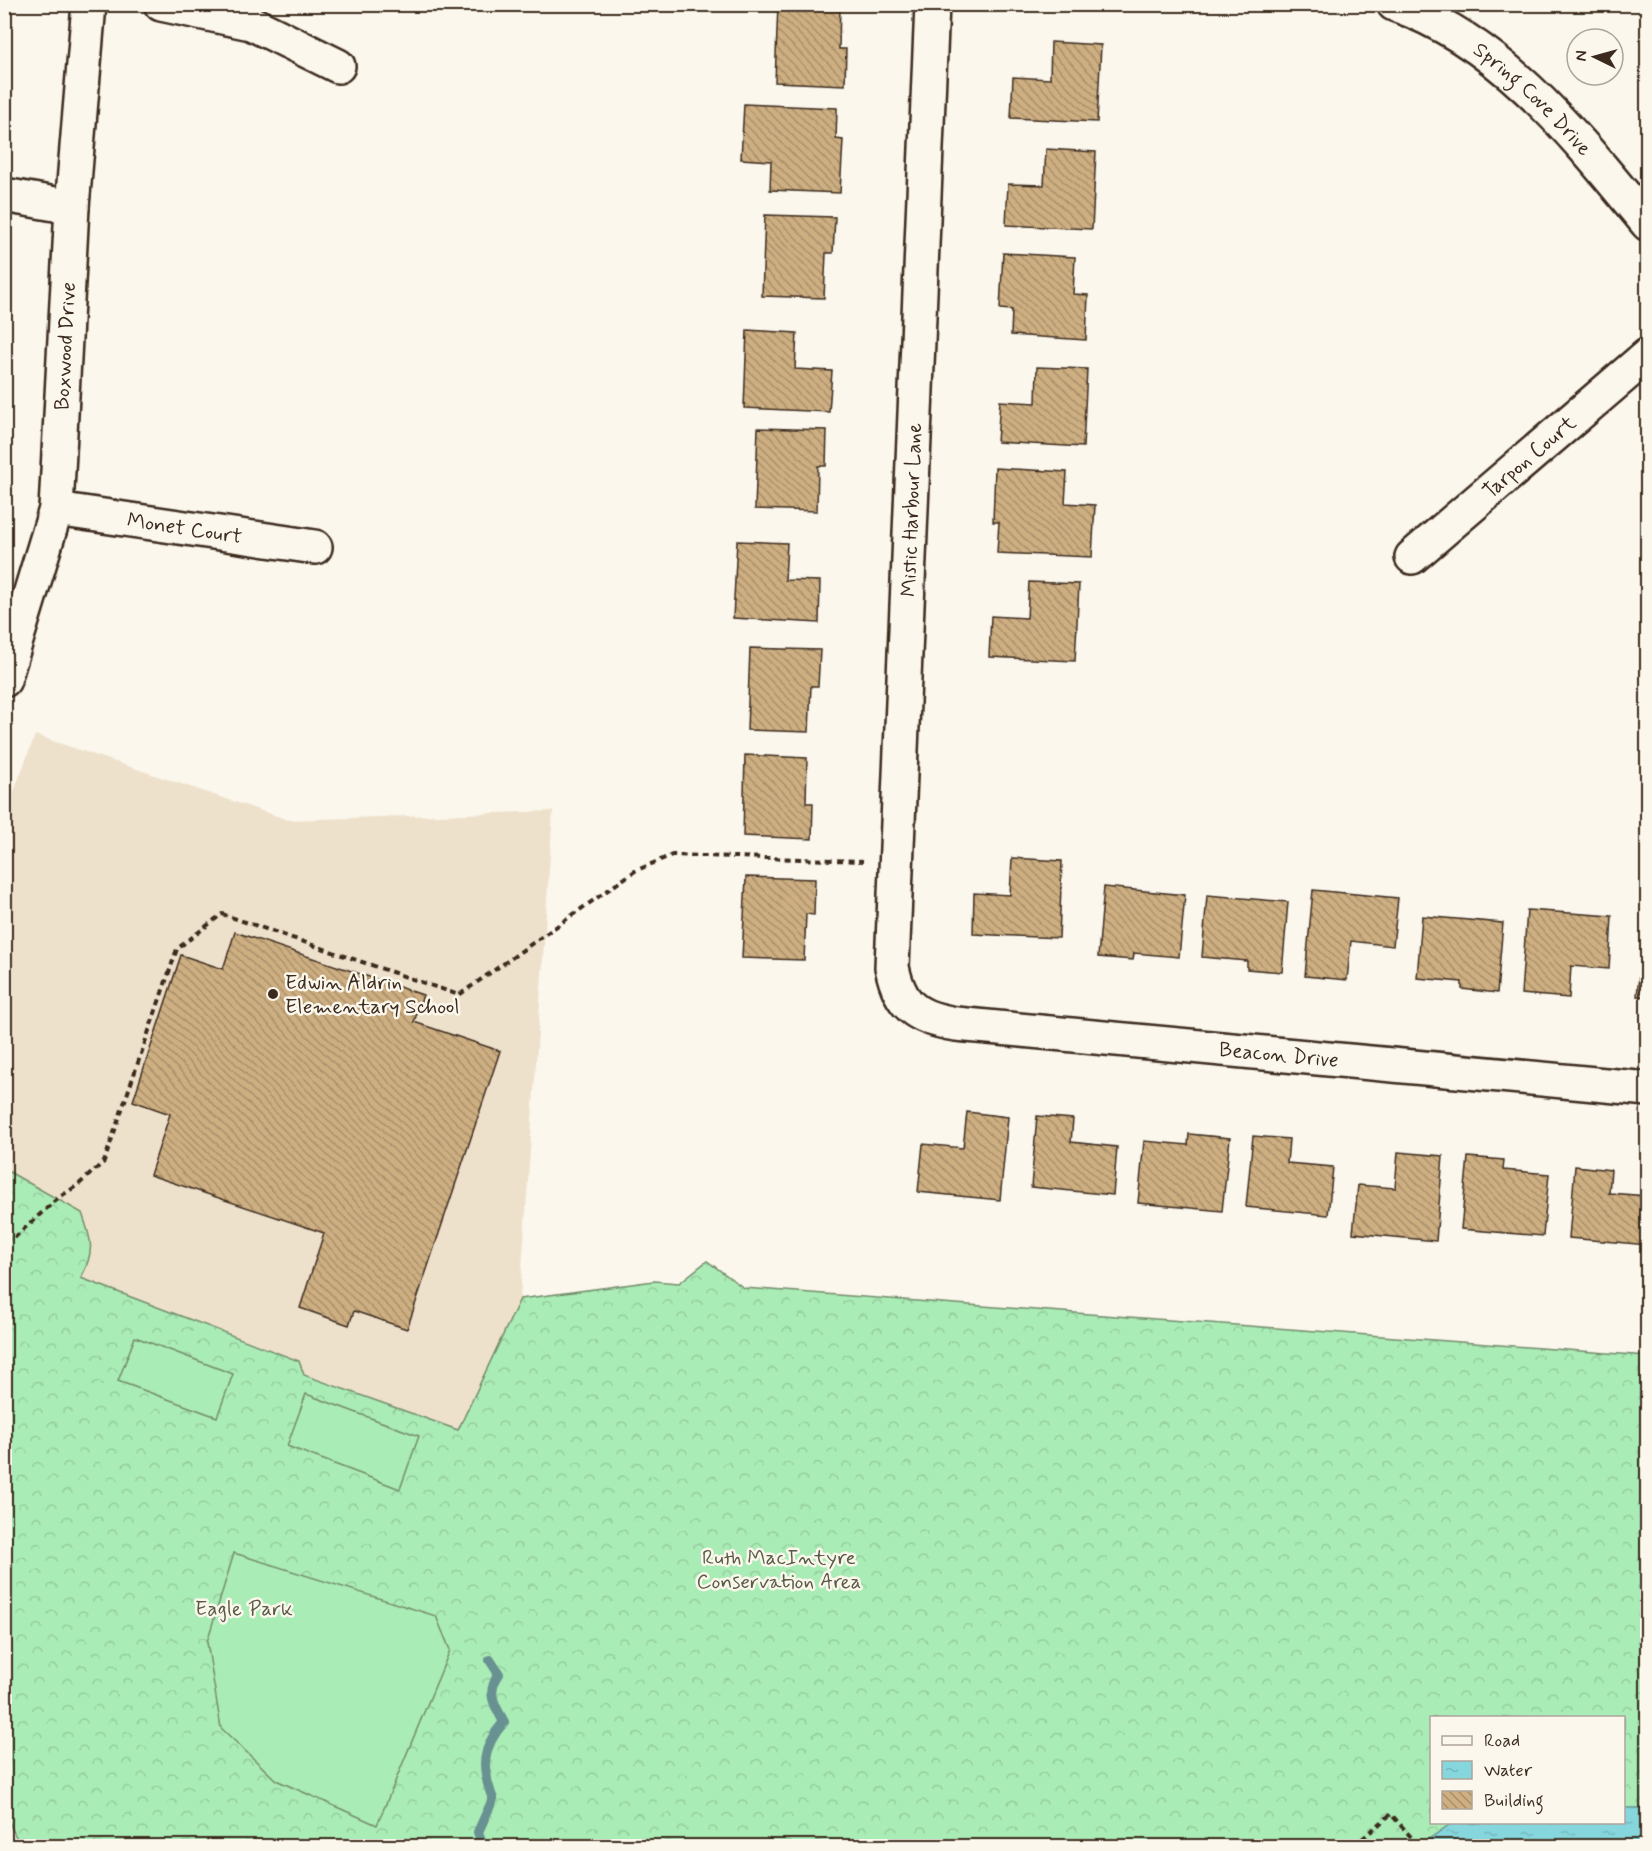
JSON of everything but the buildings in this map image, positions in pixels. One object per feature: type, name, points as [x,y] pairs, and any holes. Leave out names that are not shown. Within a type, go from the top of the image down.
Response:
[{"type":"street","name":"Boxwood Drive","points":[[4,680],[56,510],[72,207],[89,4]]},
{"type":"street","points":[[161,4],[251,23],[338,66]]},
{"type":"street","name":"Mistic Harbour Lane","points":[[911,1010],[896,988],[892,967],[932,4]]},
{"type":"street","name":"Spring Cove Drive","points":[[1394,4],[1419,13],[1470,42],[1522,85],[1579,141],[1647,224]]},
{"type":"street","points":[[4,195],[72,207]]},
{"type":"street","name":"Tarpon Court","points":[[1412,557],[1647,356]]},
{"type":"street","name":"Monet Court","points":[[56,510],[315,547]]},
{"type":"street","name":"Beacon Drive","points":[[911,1010],[933,1021],[956,1024],[1647,1089]]},
{"type":"path","points":[[4,1239],[14,1238],[58,1198],[78,1185],[104,1162],[177,949],[222,914],[459,995],[635,871],[672,855],[896,862]]},
{"type":"path","points":[[1354,1846],[1391,1814],[1411,1837]]},
{"type":"shaded area","name":"Edwin Aldrin Elementary School","points":[[35,735],[289,820],[553,811],[520,1299],[458,1430],[304,1374],[299,1361],[81,1278],[82,1213],[5,1169],[4,818]]},
{"type":"green space","name":"Ruth MacIntyre Conservation Area","points":[[4,1169],[82,1213],[90,1239],[90,1253],[81,1278],[299,1361],[304,1375],[458,1430],[520,1299],[654,1281],[679,1283],[707,1261],[744,1288],[1647,1356],[1647,1846],[20,1846],[4,1811]]},
{"type":"green space","points":[[135,1337],[233,1374],[217,1417],[118,1381]]},
{"type":"green space","points":[[306,1394],[419,1436],[400,1489],[287,1446]]},
{"type":"green space","name":"Eagle Park","points":[[234,1553],[436,1616],[450,1650],[377,1825],[276,1780],[221,1728],[207,1642]]},
{"type":"water","points":[[1625,1808],[1647,1808],[1647,1846],[1419,1846],[1451,1824],[1625,1824]]},
{"type":"waterway","points":[[483,1846],[478,1832],[493,1799],[486,1778],[485,1759],[491,1741],[504,1722],[492,1693],[499,1674],[490,1660]]},
{"type":"place","name":"Edwin Aldrin Elementary School","points":[[273,994]]}]
